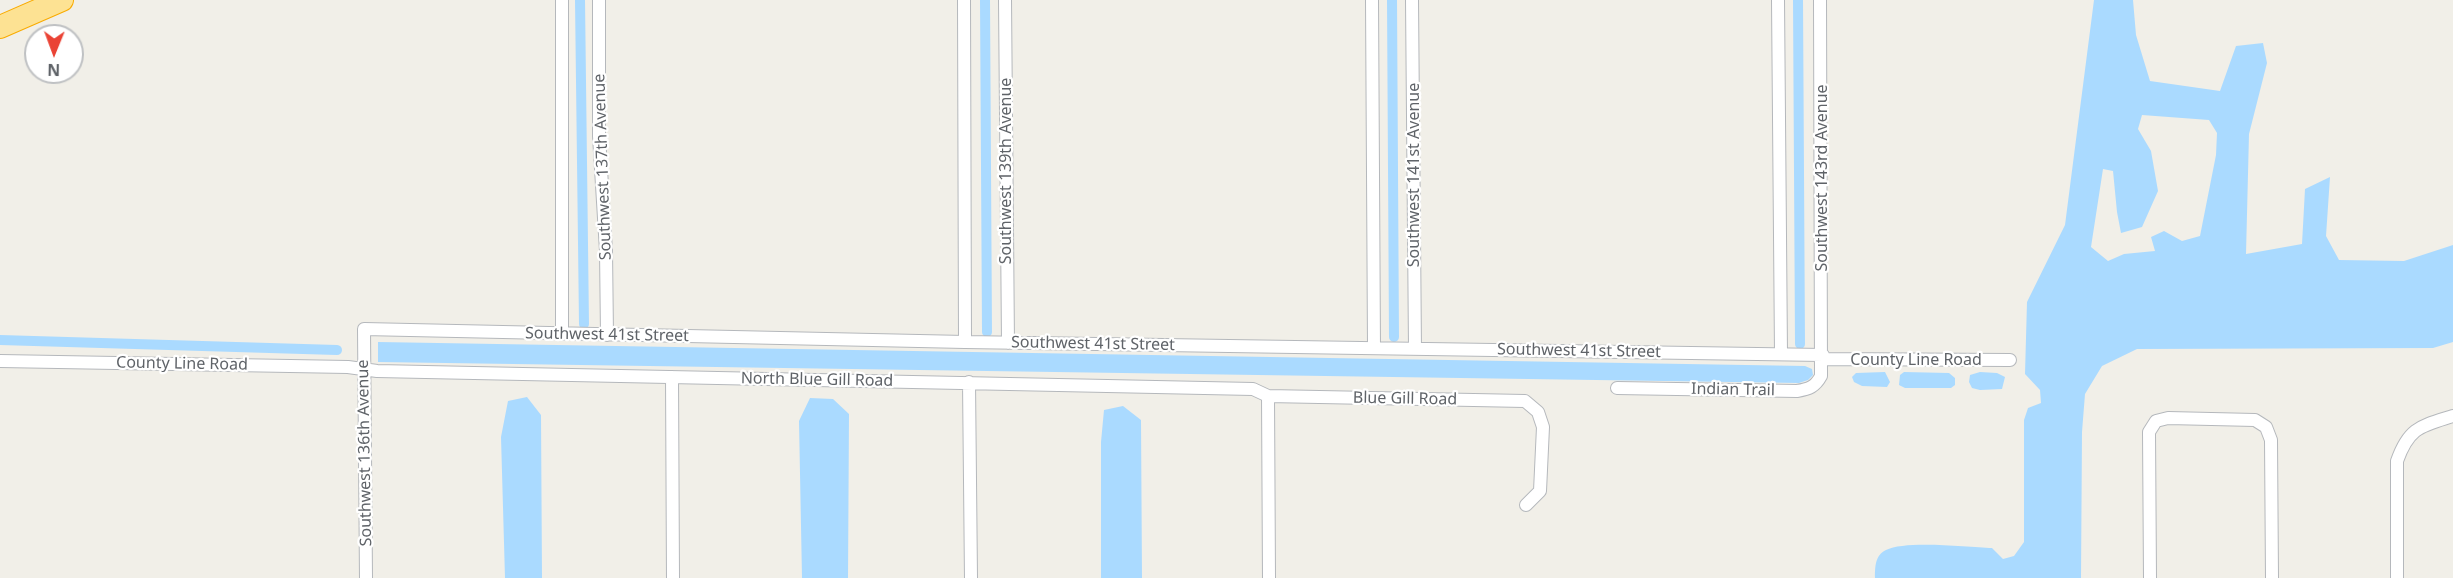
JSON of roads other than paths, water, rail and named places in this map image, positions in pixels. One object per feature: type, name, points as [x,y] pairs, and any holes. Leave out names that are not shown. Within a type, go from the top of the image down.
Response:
[{"type":"highway","points":[[0,27],[62,0]]},
{"type":"street","points":[[562,0],[562,334]]},
{"type":"street","name":"Southwest 137th Avenue","points":[[599,0],[599,136],[606,250],[607,335]]},
{"type":"street","points":[[964,0],[965,342]]},
{"type":"street","name":"Southwest 139th Avenue","points":[[1005,0],[1008,343]]},
{"type":"street","points":[[1372,0],[1374,347]]},
{"type":"street","name":"Southwest 141st Avenue","points":[[1412,0],[1415,349]]},
{"type":"street","points":[[1778,0],[1781,354]]},
{"type":"street","name":"Southwest 143rd Avenue","points":[[1820,0],[1823,357]]},
{"type":"street","name":"Southwest 41st Street","points":[[364,329],[1008,343],[1781,354],[1823,357]]},
{"type":"street","name":"Southwest 136th Avenue","points":[[364,329],[366,578]]},
{"type":"street","name":"County Line Road","points":[[1823,357],[2010,360]]},
{"type":"street","name":"Indian Trail","points":[[1617,388],[1797,391],[1817,384],[1821,376],[1823,357]]},
{"type":"street","name":"County Line Road","points":[[0,361],[348,367],[364,370]]},
{"type":"street","name":"North Blue Gill Road","points":[[364,370],[1253,389],[1268,396]]},
{"type":"street","points":[[672,377],[673,578]]},
{"type":"street","points":[[969,382],[970,578]]},
{"type":"street","points":[[1268,396],[1269,578]]},
{"type":"street","name":"Blue Gill Road","points":[[1268,396],[1524,400],[1538,412],[1544,427],[1540,491],[1526,506]]},
{"type":"street","points":[[2397,578],[2397,461],[2403,443],[2419,426],[2453,416]]},
{"type":"street","points":[[2150,578],[2149,432],[2156,421],[2168,418],[2255,420],[2266,427],[2271,441],[2272,578]]},
{"type":"water","points":[[2094,0],[2133,0],[2136,35],[2150,81],[2220,91],[2236,46],[2263,43],[2267,63],[2249,134],[2246,254],[2302,244],[2305,189],[2330,177],[2326,236],[2339,260],[2404,261],[2453,245],[2453,342],[2433,348],[2137,349],[2102,366],[2085,394],[2082,432],[2081,578],[1875,578],[1878,558],[1882,552],[1895,547],[1922,545],[1992,548],[2003,559],[2014,556],[2024,542],[2024,420],[2028,408],[2041,403],[2040,390],[2025,374],[2027,302],[2065,225]],"holes":[[[2142,115],[2209,120],[2217,133],[2216,155],[2200,236],[2182,241],[2164,231],[2151,237],[2155,251],[2124,254],[2108,261],[2091,247],[2103,169],[2113,171],[2121,233],[2142,227],[2158,191],[2151,151],[2138,129]]]},
{"type":"water","points":[[378,342],[1805,366],[1812,369],[1813,375],[1808,380],[1799,383],[378,362]]},
{"type":"water","points":[[1885,372],[1890,382],[1887,387],[1862,386],[1854,382],[1852,377],[1856,373]]},
{"type":"water","points":[[1904,372],[1949,373],[1955,378],[1955,385],[1951,388],[1905,388],[1899,385],[1900,375]]},
{"type":"water","points":[[1980,372],[1997,373],[2005,377],[2002,389],[1972,388],[1969,382],[1970,375]]},
{"type":"water","points":[[527,397],[541,415],[542,578],[505,578],[501,437],[508,401]]},
{"type":"water","points":[[810,398],[833,399],[849,414],[848,578],[802,578],[799,421]]},
{"type":"water","points":[[1123,406],[1141,420],[1142,578],[1101,578],[1101,442],[1104,410]]},
{"type":"waterway","points":[[580,0],[584,324]]},
{"type":"waterway","points":[[985,0],[987,332]]},
{"type":"waterway","points":[[1392,0],[1394,337]]},
{"type":"waterway","points":[[1798,0],[1800,344]]},
{"type":"waterway","points":[[0,340],[337,350]]}]
